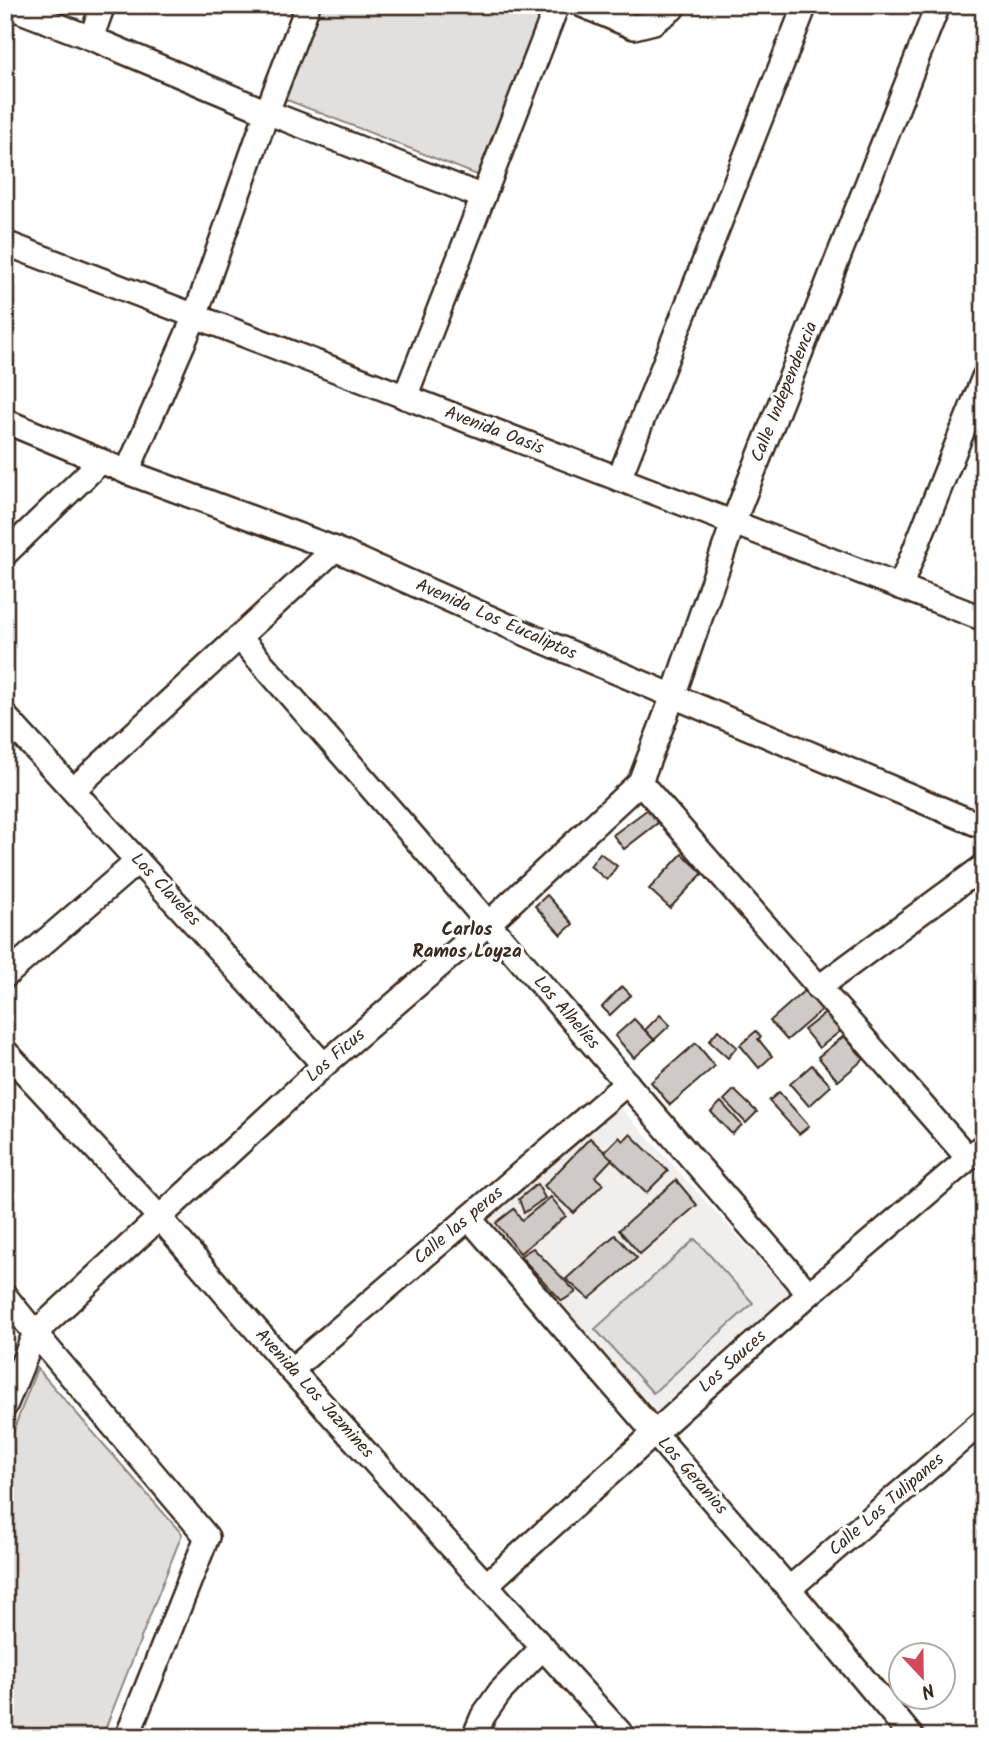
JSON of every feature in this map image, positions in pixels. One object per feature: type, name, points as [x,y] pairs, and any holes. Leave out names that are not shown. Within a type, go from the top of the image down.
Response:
[{"type":"street","points":[[5,5],[483,197]]},
{"type":"street","points":[[91,38],[103,5]]},
{"type":"street","points":[[127,472],[195,316],[308,5]]},
{"type":"street","points":[[405,397],[557,5]]},
{"type":"street","points":[[582,5],[634,27],[654,22],[674,5]]},
{"type":"street","points":[[619,479],[805,5]]},
{"type":"street","name":"Calle Independencia","points":[[640,782],[733,523],[938,5]]},
{"type":"street","name":"Avenida Oasis","points":[[5,243],[984,620]]},
{"type":"street","points":[[900,587],[984,377]]},
{"type":"street","name":"Avenida Los Eucaliptos","points":[[5,421],[127,472],[335,549],[531,636],[984,827]]},
{"type":"street","points":[[5,554],[101,461]]},
{"type":"street","points":[[73,790],[335,549]]},
{"type":"street","name":"Los Alhelíes","points":[[239,637],[809,1294]]},
{"type":"street","name":"Los Claveles","points":[[5,716],[324,1065]]},
{"type":"street","points":[[640,782],[818,988],[978,1153]]},
{"type":"street","name":"Los Ficus","points":[[35,1333],[324,1065],[489,923],[640,782]]},
{"type":"street","points":[[5,976],[138,861]]},
{"type":"street","points":[[818,988],[984,866]]},
{"type":"street","name":"Avenida Los Jazmines","points":[[5,1051],[160,1218],[291,1370],[624,1737]]},
{"type":"street","name":"Calle las peras","points":[[291,1370],[627,1083]]},
{"type":"street","name":"Los Sauces","points":[[486,1585],[809,1294],[978,1153]]},
{"type":"street","name":"Los Geranios","points":[[469,1218],[789,1589],[912,1737]]},
{"type":"street","points":[[5,1296],[207,1537],[127,1737]]},
{"type":"street","points":[[5,1406],[35,1333]]},
{"type":"street","name":"Calle Los Tulipanes","points":[[789,1589],[979,1434]]},
{"type":"street","points":[[474,1737],[483,1716],[500,1692],[543,1647]]},
{"type":"shaded area","points":[[319,5],[531,5],[543,10],[477,175],[282,98]]},
{"type":"shaded area","points":[[620,1107],[791,1295],[653,1420],[485,1222]]},
{"type":"shaded area","points":[[695,1239],[753,1303],[653,1393],[595,1329]]},
{"type":"shaded area","points":[[37,1368],[182,1534],[102,1737],[5,1737],[5,1453]]},
{"type":"building","points":[[648,809],[659,822],[624,849],[613,835]]},
{"type":"building","points":[[600,853],[617,866],[607,880],[590,866]]},
{"type":"building","points":[[682,854],[703,873],[670,908],[649,889]]},
{"type":"building","points":[[547,895],[573,924],[561,935],[535,906]]},
{"type":"building","points":[[622,986],[631,995],[610,1015],[602,1007]]},
{"type":"building","points":[[805,990],[823,1009],[787,1040],[770,1021]]},
{"type":"building","points":[[828,1011],[843,1029],[819,1048],[804,1030]]},
{"type":"building","points":[[660,1015],[670,1025],[654,1040],[645,1030]]},
{"type":"building","points":[[634,1019],[654,1040],[634,1058],[615,1036]]},
{"type":"building","points":[[718,1030],[737,1047],[728,1058],[709,1041]]},
{"type":"building","points":[[756,1031],[761,1037],[758,1039],[772,1056],[759,1068],[740,1045]]},
{"type":"building","points":[[844,1036],[864,1059],[838,1081],[818,1057]]},
{"type":"building","points":[[696,1043],[715,1066],[670,1105],[651,1082]]},
{"type":"building","points":[[812,1065],[831,1086],[809,1106],[790,1084]]},
{"type":"building","points":[[734,1090],[757,1112],[746,1123],[724,1100]]},
{"type":"building","points":[[779,1092],[809,1126],[799,1134],[769,1101]]},
{"type":"building","points":[[721,1102],[742,1125],[732,1134],[711,1112]]},
{"type":"building","points":[[630,1134],[668,1171],[646,1193],[604,1152],[619,1137],[623,1141]]},
{"type":"building","points":[[590,1138],[612,1159],[595,1177],[603,1184],[574,1213],[544,1186]]},
{"type":"building","points":[[676,1180],[697,1205],[640,1254],[619,1230]]},
{"type":"building","points":[[537,1184],[545,1198],[524,1213],[519,1199]]},
{"type":"building","points":[[551,1197],[566,1216],[520,1253],[496,1223],[514,1209],[522,1220]]},
{"type":"building","points":[[615,1235],[637,1258],[589,1299],[566,1279]]},
{"type":"building","points":[[533,1248],[576,1292],[562,1301],[520,1256]]},
{"type":"district","name":"Carlos Ramos Loyza","points":[[467,941]]}]
